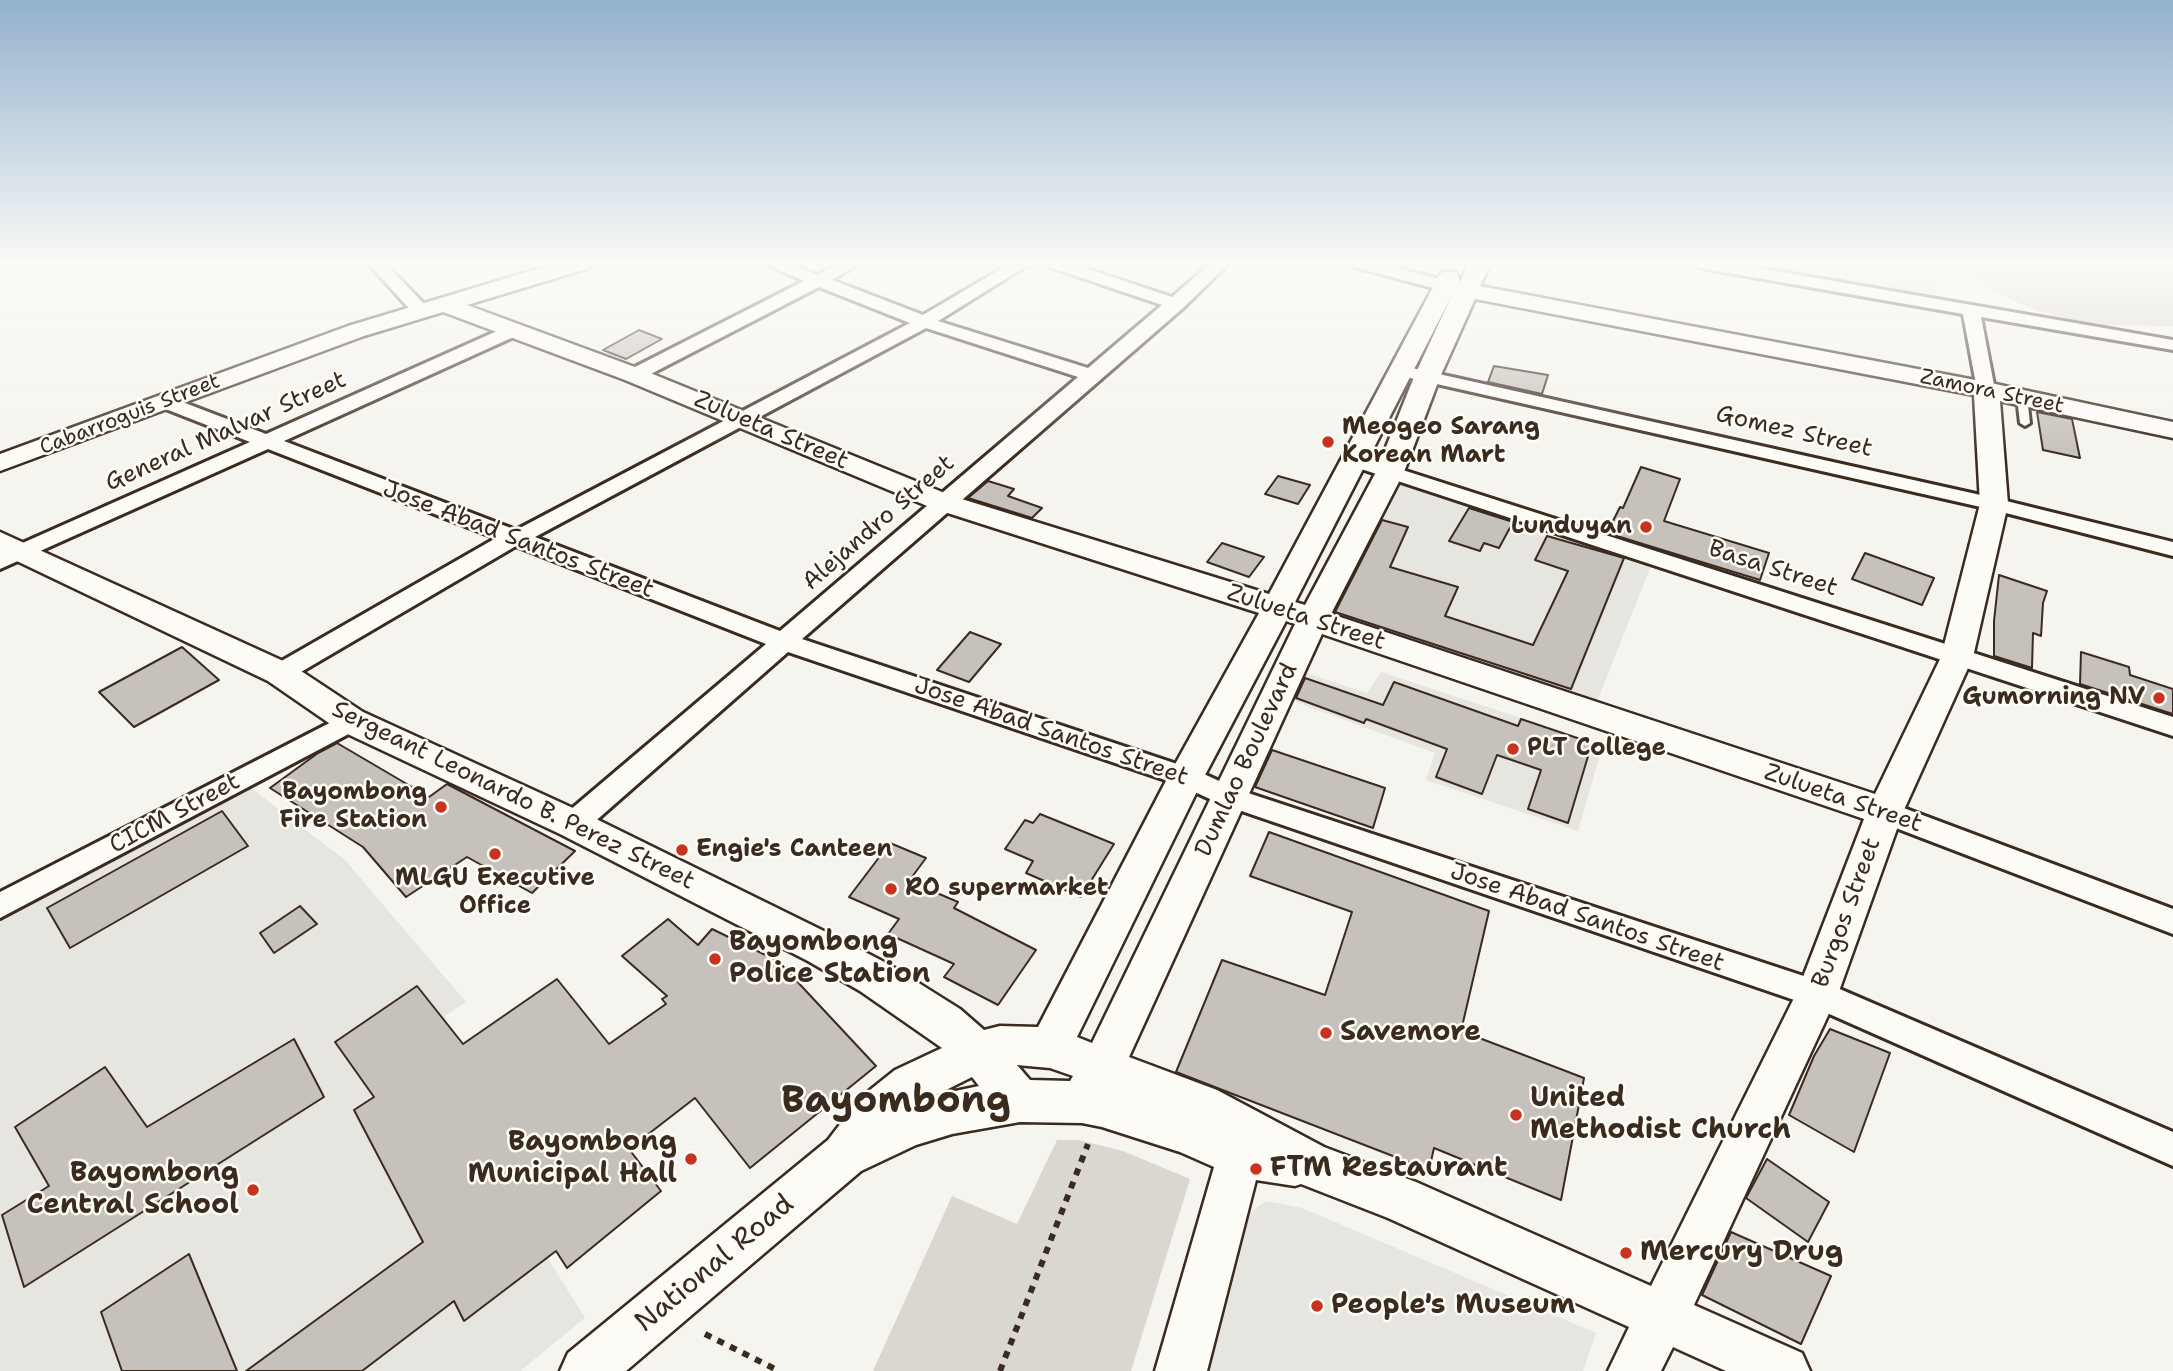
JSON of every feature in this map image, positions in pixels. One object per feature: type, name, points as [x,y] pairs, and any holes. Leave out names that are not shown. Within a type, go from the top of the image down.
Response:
[{"type":"street","name":"Cabarroguis Street","points":[[0,463],[305,349],[372,327]]},
{"type":"street","name":"Zulueta Street","points":[[499,327],[634,375],[942,502],[1313,619],[1885,812],[2173,922]]},
{"type":"street","points":[[634,375],[729,327]]},
{"type":"street","points":[[280,673],[514,538],[534,530],[915,327]]},
{"type":"street","points":[[940,327],[1090,375]]},
{"type":"street","name":"Alejandro Street","points":[[573,824],[942,502],[1149,327]]},
{"type":"street","name":"Dumlao Boulevard","points":[[1050,1048],[1186,777],[1276,608],[1356,461],[1415,374],[1438,327]]},
{"type":"street","name":"Zamora Street","points":[[1696,327],[1986,390],[2023,410],[2173,430]]},
{"type":"street","name":"Burgos Street","points":[[1634,1371],[1817,994],[1885,812],[1957,657],[1994,504],[1986,390],[1974,327]]},
{"type":"street","points":[[2066,327],[2173,345]]},
{"type":"street","name":"General Malvar Street","points":[[7,551],[268,443],[512,331]]},
{"type":"street","name":"Dumlao Boulevard","points":[[1091,1104],[1313,619],[1390,472],[1415,374]]},
{"type":"street","name":"Gomez Street","points":[[1415,374],[1994,504],[2173,549]]},
{"type":"street","name":"Jose Abad Santos Street","points":[[165,402],[782,641],[1186,777],[1230,797],[1817,994],[2173,1149]]},
{"type":"street","name":"Basa Street","points":[[1356,461],[2173,727]]},
{"type":"street","name":"Sergeant Leonardo B. Perez Street","points":[[7,551],[280,673],[351,722],[573,824],[875,978],[945,1023],[978,1052],[1020,1101]]},
{"type":"street","name":"CICM Street","points":[[0,906],[351,722]]},
{"type":"street","points":[[978,1052],[1000,1046],[1050,1048],[1091,1104]]},
{"type":"street","name":"National Road","points":[[586,1371],[844,1156],[876,1113],[911,1085],[978,1052]]},
{"type":"street","points":[[1020,1101],[1091,1104],[1184,1131],[1246,1143],[1311,1165],[1399,1199],[1784,1371]]},
{"type":"street","name":"National Road","points":[[844,1156],[908,1125],[952,1112],[1020,1101]]},
{"type":"street","points":[[1181,1371],[1246,1143]]},
{"type":"path","points":[[1000,1371],[1091,1104]]},
{"type":"path","points":[[705,1334],[779,1371]]},
{"type":"shaded area","points":[[1401,481],[1651,566],[1594,709],[1328,618]]},
{"type":"shaded area","name":"PLT College","points":[[1301,671],[1367,693],[1381,672],[1603,745],[1578,831],[1426,780],[1435,753],[1290,700]]},
{"type":"shaded area","name":"Bayombong Central School","points":[[243,782],[345,860],[466,1002],[445,1016],[449,1034],[426,1062],[585,1318],[520,1371],[0,1371],[0,913]]},
{"type":"shaded area","points":[[1057,1140],[1078,1140],[1123,1151],[1190,1179],[1131,1371],[873,1371],[952,1196],[1017,1224]]},
{"type":"shaded area","points":[[1266,1201],[1302,1208],[1596,1333],[1583,1371],[1186,1371],[1247,1215]]},
{"type":"building","points":[[639,330],[662,339],[626,359],[603,350]]},
{"type":"building","points":[[1494,366],[1548,375],[1542,394],[1488,382]]},
{"type":"building","points":[[2037,412],[2072,419],[2080,458],[2043,450]]},
{"type":"building","points":[[1641,467],[1680,479],[1664,521],[1769,553],[1760,580],[1607,533],[1620,507],[1623,508]]},
{"type":"building","points":[[1278,476],[1310,485],[1298,504],[1265,494]]},
{"type":"building","points":[[988,481],[1014,489],[1008,496],[1042,508],[1032,518],[968,498]]},
{"type":"building","points":[[1469,508],[1513,522],[1499,548],[1484,543],[1480,551],[1449,541]]},
{"type":"building","points":[[1382,520],[1408,527],[1390,567],[1458,587],[1445,616],[1533,645],[1568,571],[1535,560],[1547,536],[1624,558],[1571,689],[1335,612]]},
{"type":"building","points":[[1222,543],[1264,557],[1249,577],[1207,562]]},
{"type":"building","points":[[1865,553],[1934,578],[1922,605],[1852,579]]},
{"type":"building","points":[[1999,575],[2047,591],[2043,603],[2041,636],[2033,633],[2032,668],[1994,656],[1994,621]]},
{"type":"building","points":[[970,632],[1001,644],[969,682],[937,670]]},
{"type":"building","points":[[182,647],[219,680],[134,727],[99,692]]},
{"type":"building","points":[[2081,652],[2129,667],[2130,675],[2173,689],[2173,714],[2080,684]]},
{"type":"building","name":"PLT College","points":[[1305,678],[1383,705],[1394,682],[1518,726],[1521,719],[1592,743],[1568,823],[1528,809],[1541,770],[1497,755],[1482,794],[1436,777],[1447,749],[1366,719],[1364,723],[1296,698]]},
{"type":"building","points":[[337,743],[429,797],[447,784],[575,851],[532,893],[467,857],[406,897],[363,847],[270,788],[318,753]]},
{"type":"building","points":[[1272,750],[1385,788],[1373,828],[1255,787]]},
{"type":"building","points":[[222,811],[248,846],[70,948],[47,908]]},
{"type":"building","points":[[1040,814],[1114,844],[1081,897],[1026,873],[1033,861],[1005,849],[1025,820],[1033,823]]},
{"type":"building","name":"Savemore","points":[[1269,832],[1489,911],[1461,1031],[1584,1078],[1561,1200],[1434,1148],[1429,1170],[1176,1072],[1222,960],[1325,995],[1352,912],[1250,876]]},
{"type":"building","points":[[890,843],[926,858],[909,881],[958,902],[954,908],[1036,950],[998,1005],[944,977],[954,964],[888,934],[899,919],[849,897]]},
{"type":"building","points":[[300,906],[317,924],[274,953],[260,933]]},
{"type":"building","points":[[668,919],[698,945],[712,929],[778,961],[876,1066],[750,1168],[695,1098],[629,1149],[661,1191],[567,1268],[556,1251],[464,1321],[454,1301],[362,1371],[246,1371],[423,1242],[354,1110],[374,1097],[335,1042],[417,986],[463,1044],[557,979],[609,1044],[666,1004],[662,999],[667,996],[622,956]]},
{"type":"building","points":[[1830,1029],[1890,1053],[1854,1152],[1789,1115],[1814,1056]]},
{"type":"building","points":[[294,1039],[324,1097],[24,1287],[2,1215],[49,1186],[15,1127],[105,1067],[147,1127]]},
{"type":"building","points":[[1767,1159],[1829,1202],[1808,1242],[1746,1198]]},
{"type":"building","points":[[1731,1232],[1831,1276],[1801,1344],[1702,1295]]},
{"type":"building","points":[[189,1254],[237,1371],[122,1371],[101,1312]]},
{"type":"place","name":"Meogeo Sarang Korean Mart","points":[[1328,442]]},
{"type":"place","name":"Lunduyan","points":[[1646,527]]},
{"type":"place","name":"Gumorning NV","points":[[2159,698]]},
{"type":"place","name":"PLT College","points":[[1513,749]]},
{"type":"place","name":"Bayombong Fire Station","points":[[441,807]]},
{"type":"place","name":"Engie's Canteen","points":[[682,850]]},
{"type":"place","name":"MLGU Executive Office","points":[[495,854]]},
{"type":"place","name":"RO supermarket","points":[[891,889]]},
{"type":"place","name":"Bayombong Police Station","points":[[715,959]]},
{"type":"place","name":"Savemore","points":[[1326,1033]]},
{"type":"place","name":"United Methodist Church","points":[[1516,1115]]},
{"type":"place","name":"Bayombong Municipal Hall","points":[[691,1159]]},
{"type":"place","name":"FTM Restaurant","points":[[1256,1169]]},
{"type":"place","name":"Bayombong Central School","points":[[253,1190]]},
{"type":"place","name":"Mercury Drug","points":[[1626,1253]]},
{"type":"place","name":"People's Museum","points":[[1317,1306]]},
{"type":"district","name":"Bayombong","points":[[896,1102]]}]
